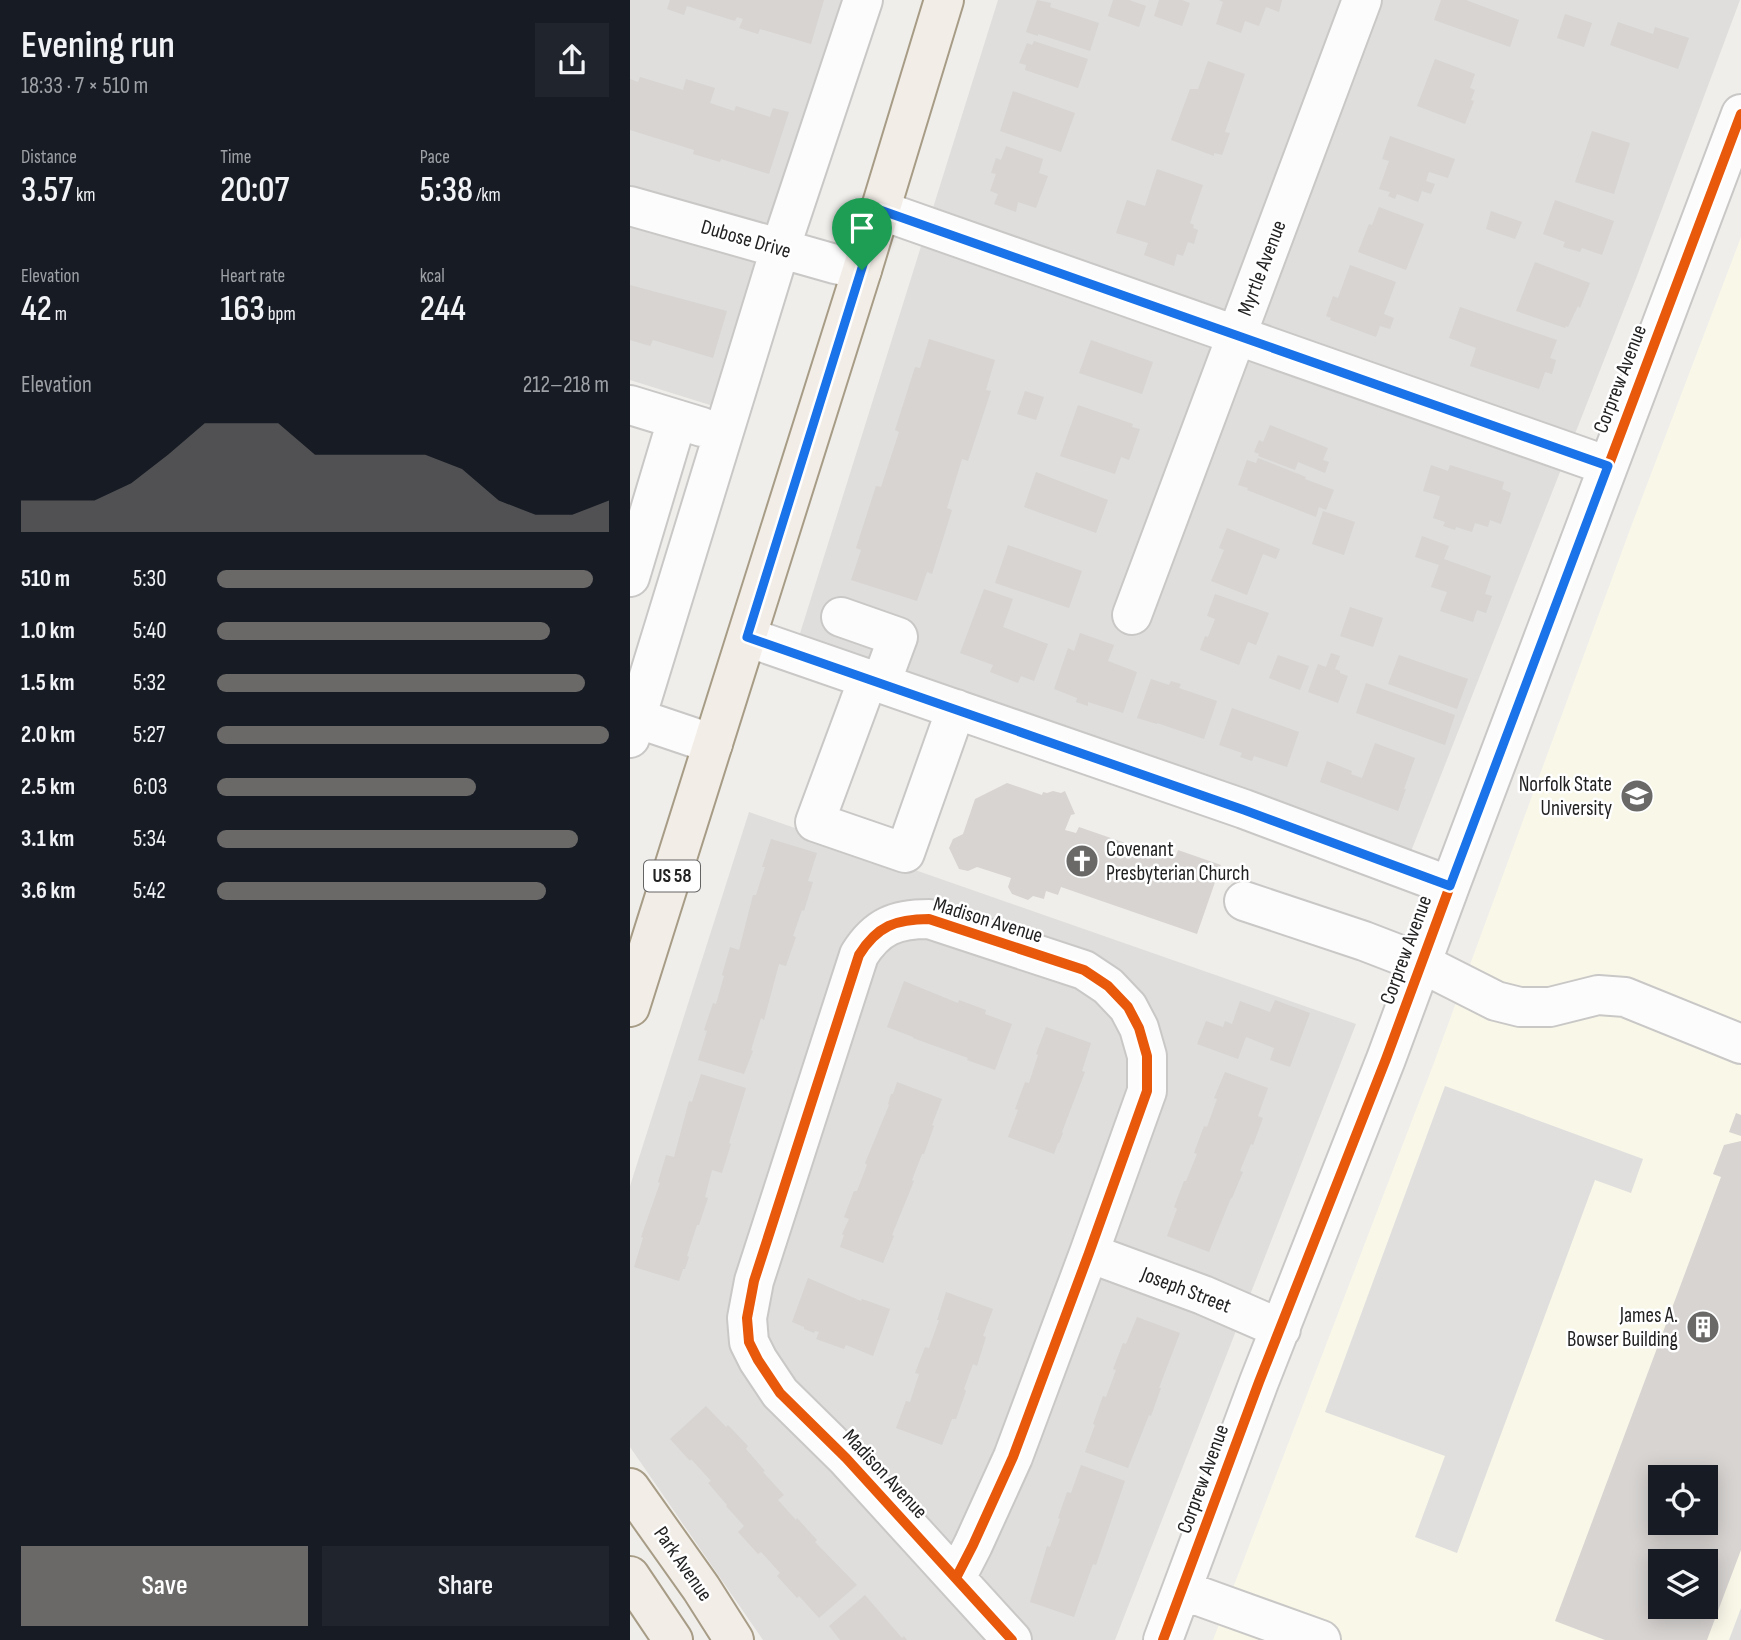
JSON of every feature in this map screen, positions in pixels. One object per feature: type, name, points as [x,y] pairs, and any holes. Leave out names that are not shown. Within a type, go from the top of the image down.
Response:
[{"type":"main road","name":"US 58","points":[[630,1007],[944,0]]},
{"type":"main road","name":"Park Avenue","points":[[630,1488],[701,1588],[734,1640]]},
{"type":"main road","points":[[630,1576],[673,1640]]},
{"type":"street","points":[[713,744],[632,724],[780,249],[863,0]]},
{"type":"street","name":"Myrtle Avenue","points":[[1132,615],[1362,0]]},
{"type":"street","name":"Corprew Avenue","points":[[1163,1640],[1259,1382],[1381,1072],[1741,114]]},
{"type":"street","name":"Dubose Drive","points":[[630,206],[862,270]]},
{"type":"street","points":[[880,210],[1608,466]]},
{"type":"street","points":[[630,405],[724,434]]},
{"type":"street","points":[[630,577],[677,420]]},
{"type":"street","points":[[841,617],[898,637],[874,681],[815,822],[905,853],[956,709]]},
{"type":"street","points":[[747,637],[1244,810],[1450,886]]},
{"type":"street","points":[[1244,901],[1421,963],[1496,1001],[1520,1007],[1550,1007],[1598,995],[1625,997],[1741,1044]]},
{"type":"street","name":"Madison Avenue","points":[[956,1577],[1013,1457],[1089,1253],[1147,1091],[1147,1056],[1139,1028],[1128,1007],[1108,986],[1084,970],[929,919],[907,919],[886,927],[866,944],[859,955],[754,1281],[747,1318],[749,1342],[780,1393],[846,1458],[1012,1640]]},
{"type":"street","name":"Joseph Street","points":[[1089,1253],[1203,1295],[1281,1329]]},
{"type":"street","points":[[1182,1590],[1321,1640]]},
{"type":"shaded area","points":[[630,0],[865,0],[726,410],[630,380]]},
{"type":"shaded area","points":[[998,0],[1740,0],[1637,276],[1408,859],[797,643]]},
{"type":"shaded area","name":"Norfolk State University","points":[[1741,237],[1741,1640],[1213,1640],[1432,1068],[1632,524]]},
{"type":"shaded area","points":[[749,812],[1356,1024],[1115,1640],[763,1640],[630,1447],[630,1186]]},
{"type":"shaded area","points":[[1445,1086],[1643,1159],[1631,1193],[1595,1180],[1457,1553],[1415,1537],[1445,1456],[1325,1412]]},
{"type":"shaded area","points":[[1741,1608],[1741,1640],[1729,1640]]},
{"type":"building","points":[[670,0],[824,0],[811,44],[760,29],[758,34],[739,28],[743,19],[737,17],[735,21],[687,6],[684,15],[667,9]]},
{"type":"building","points":[[1037,0],[1099,23],[1090,51],[1026,32]]},
{"type":"building","points":[[1113,0],[1129,0],[1146,6],[1139,27],[1108,16]]},
{"type":"building","points":[[1159,0],[1182,0],[1190,3],[1182,26],[1154,16]]},
{"type":"building","points":[[1219,0],[1282,0],[1279,12],[1266,7],[1259,26],[1245,21],[1241,33],[1216,24],[1223,2]]},
{"type":"building","points":[[1441,0],[1466,0],[1519,20],[1510,47],[1434,20]]},
{"type":"building","points":[[1565,14],[1592,23],[1584,47],[1557,38]]},
{"type":"building","points":[[1618,22],[1653,34],[1655,27],[1689,38],[1678,69],[1610,45]]},
{"type":"building","points":[[1034,41],[1088,59],[1078,88],[1025,70],[1026,65],[1019,63],[1027,43],[1032,45]]},
{"type":"building","points":[[1435,59],[1475,74],[1470,88],[1475,90],[1471,100],[1474,101],[1465,124],[1417,106]]},
{"type":"building","points":[[1208,61],[1245,74],[1225,132],[1230,133],[1222,155],[1214,153],[1214,156],[1171,140],[1190,89],[1198,89]]},
{"type":"building","points":[[640,77],[683,90],[686,79],[715,88],[710,103],[734,111],[736,106],[770,117],[773,108],[789,112],[769,174],[721,159],[720,162],[693,154],[694,150],[630,130],[630,79],[638,82]]},
{"type":"building","points":[[1013,91],[1075,113],[1061,152],[1000,131]]},
{"type":"building","points":[[1592,131],[1630,143],[1614,194],[1575,182]]},
{"type":"building","points":[[1390,136],[1455,159],[1448,178],[1429,172],[1426,181],[1435,184],[1431,194],[1422,191],[1418,202],[1397,194],[1395,199],[1388,196],[1390,192],[1379,189],[1389,161],[1382,159]]},
{"type":"building","points":[[1006,146],[1043,159],[1039,173],[1048,176],[1036,208],[1018,202],[1016,212],[994,204],[998,194],[990,191],[996,174],[991,173],[996,158],[1001,160]]},
{"type":"building","points":[[1157,169],[1203,185],[1190,223],[1198,230],[1194,244],[1188,242],[1183,256],[1177,254],[1174,266],[1144,255],[1148,243],[1116,233],[1127,200],[1145,206]]},
{"type":"building","points":[[1555,200],[1614,221],[1602,255],[1582,248],[1580,252],[1563,247],[1565,242],[1543,234]]},
{"type":"building","points":[[1379,207],[1424,224],[1406,270],[1358,252]]},
{"type":"building","points":[[1491,211],[1522,222],[1515,239],[1486,229]]},
{"type":"building","points":[[1535,262],[1590,283],[1580,308],[1578,306],[1568,327],[1516,311]]},
{"type":"building","points":[[1350,265],[1396,282],[1384,314],[1394,318],[1390,329],[1380,326],[1376,337],[1330,320],[1331,318],[1326,316],[1333,296],[1338,298]]},
{"type":"building","points":[[630,285],[727,311],[713,358],[653,340],[650,346],[630,340]]},
{"type":"building","points":[[1460,307],[1557,340],[1550,358],[1556,360],[1552,374],[1545,372],[1539,389],[1470,366],[1476,348],[1449,338]]},
{"type":"building","points":[[929,339],[995,360],[986,390],[991,391],[968,461],[962,459],[947,508],[952,510],[932,574],[927,572],[917,601],[851,580],[861,550],[856,548],[876,486],[881,487],[899,432],[895,430],[915,367],[920,368]]},
{"type":"building","points":[[1091,340],[1153,362],[1142,394],[1079,373]]},
{"type":"building","points":[[1025,391],[1044,397],[1036,420],[1017,414]]},
{"type":"building","points":[[1078,405],[1133,424],[1132,427],[1140,429],[1129,460],[1121,457],[1115,474],[1060,456]]},
{"type":"building","points":[[1270,425],[1328,448],[1323,460],[1329,462],[1325,473],[1298,462],[1295,470],[1258,456],[1259,454],[1254,452],[1259,440],[1263,442]]},
{"type":"building","points":[[1258,458],[1334,490],[1326,510],[1319,507],[1316,517],[1238,485],[1247,460],[1256,463]]},
{"type":"building","points":[[1431,465],[1448,471],[1450,465],[1504,482],[1502,489],[1511,493],[1501,524],[1490,520],[1488,527],[1475,523],[1472,532],[1443,526],[1445,522],[1433,518],[1440,496],[1423,491]]},
{"type":"building","points":[[1036,472],[1108,500],[1096,533],[1024,507]]},
{"type":"building","points":[[1323,511],[1355,522],[1344,555],[1312,544]]},
{"type":"building","points":[[1227,528],[1280,549],[1276,559],[1263,554],[1247,595],[1211,581],[1224,550],[1219,548]]},
{"type":"building","points":[[1422,536],[1449,546],[1444,559],[1491,576],[1485,594],[1492,596],[1486,613],[1477,610],[1473,622],[1440,611],[1447,592],[1431,587],[1439,565],[1415,557]]},
{"type":"building","points":[[1008,545],[1082,571],[1069,608],[995,583]]},
{"type":"building","points":[[984,589],[1013,599],[1003,627],[1048,644],[1034,681],[1021,676],[1018,683],[990,672],[993,665],[960,653]]},
{"type":"building","points":[[1215,594],[1269,613],[1256,645],[1248,642],[1239,665],[1200,650],[1215,619],[1207,616]]},
{"type":"building","points":[[1350,607],[1383,618],[1373,647],[1340,636]]},
{"type":"building","points":[[1080,633],[1114,645],[1108,661],[1137,672],[1123,713],[1088,702],[1088,706],[1076,702],[1077,698],[1054,689],[1068,648],[1074,651]]},
{"type":"building","points":[[1331,653],[1340,656],[1335,669],[1348,676],[1338,703],[1308,692],[1318,664],[1326,667]]},
{"type":"building","points":[[1278,655],[1309,666],[1300,690],[1269,678]]},
{"type":"building","points":[[1399,655],[1468,679],[1457,709],[1388,684]]},
{"type":"building","points":[[1151,679],[1169,685],[1171,681],[1181,684],[1179,688],[1217,701],[1204,739],[1137,718]]},
{"type":"building","points":[[1366,683],[1455,715],[1445,745],[1356,713]]},
{"type":"building","points":[[1232,708],[1299,732],[1287,767],[1254,756],[1252,761],[1240,757],[1242,753],[1219,745]]},
{"type":"building","points":[[1375,743],[1415,758],[1398,811],[1320,782],[1327,761],[1362,778]]},
{"type":"building","name":"Covenant Presbyterian Church","points":[[1007,783],[1042,795],[1043,792],[1065,791],[1075,814],[1071,815],[1065,830],[1076,833],[1079,827],[1163,856],[1165,853],[1176,856],[1178,850],[1221,865],[1197,934],[1061,887],[1058,895],[1046,891],[1044,899],[1033,896],[1028,900],[1012,894],[1008,887],[1011,878],[977,867],[968,871],[959,869],[949,848],[953,839],[963,834],[975,799]]},
{"type":"building","points":[[771,839],[817,853],[808,881],[813,882],[793,936],[796,937],[786,966],[779,964],[764,1020],[761,1018],[744,1074],[698,1060],[707,1031],[704,1030],[713,1003],[716,1004],[730,947],[739,950]]},
{"type":"building","points":[[904,981],[958,1003],[959,1000],[986,1010],[985,1014],[1012,1024],[995,1070],[887,1027]]},
{"type":"building","points":[[1275,1000],[1310,1013],[1290,1067],[1270,1060],[1274,1048],[1246,1037],[1238,1059],[1197,1044],[1206,1021],[1223,1027],[1225,1021],[1232,1024],[1240,1001],[1270,1012]]},
{"type":"building","points":[[1046,1027],[1091,1043],[1082,1071],[1085,1072],[1054,1154],[1008,1137],[1018,1110],[1015,1109],[1025,1082],[1029,1083]]},
{"type":"building","points":[[1225,1072],[1268,1088],[1258,1116],[1263,1118],[1209,1252],[1167,1236],[1177,1209],[1174,1207],[1197,1154],[1194,1153],[1204,1126],[1207,1127],[1217,1099],[1214,1098]]},
{"type":"building","points":[[701,1074],[746,1088],[722,1173],[712,1170],[705,1197],[708,1198],[679,1281],[634,1267],[666,1155],[674,1157],[689,1101],[692,1102]]},
{"type":"building","points":[[897,1082],[942,1099],[883,1263],[840,1247],[849,1219],[844,1217],[854,1191],[857,1191],[867,1165],[865,1163]]},
{"type":"building","points":[[1736,1113],[1741,1115],[1741,1136],[1729,1132]]},
{"type":"building","name":"James A. Bowser Building","points":[[1741,1141],[1741,1550],[1718,1611],[1718,1549],[1648,1549],[1648,1619],[1715,1619],[1707,1640],[1605,1640],[1555,1621],[1721,1177],[1713,1174],[1724,1145]]},
{"type":"building","points":[[808,1278],[861,1301],[862,1299],[890,1309],[873,1356],[846,1345],[844,1349],[816,1339],[819,1332],[814,1333],[792,1322]]},
{"type":"building","points":[[946,1292],[993,1309],[983,1336],[986,1337],[977,1366],[973,1364],[956,1419],[952,1419],[942,1445],[896,1428],[906,1401],[910,1402],[919,1374],[915,1373],[925,1347],[929,1348]]},
{"type":"building","points":[[1137,1317],[1180,1333],[1151,1416],[1149,1415],[1128,1468],[1085,1452],[1103,1396],[1106,1397],[1116,1370],[1113,1369],[1123,1343],[1126,1344]]},
{"type":"building","points":[[706,1406],[748,1446],[746,1449],[784,1495],[778,1500],[857,1585],[819,1618],[777,1576],[780,1573],[761,1552],[758,1554],[738,1532],[744,1526],[708,1483],[711,1481],[670,1439]]},
{"type":"building","points":[[1081,1465],[1125,1481],[1096,1565],[1093,1564],[1074,1617],[1030,1602],[1067,1492],[1071,1493]]},
{"type":"building","points":[[865,1595],[902,1638],[904,1636],[907,1640],[840,1640],[829,1626]]},
{"type":"cycle path","points":[[1163,1640],[1259,1382],[1386,1059],[1741,114]]},
{"type":"cycle path","points":[[956,1578],[1013,1457],[1089,1253],[1147,1091],[1147,1056],[1139,1028],[1128,1007],[1108,986],[1084,970],[929,919],[917,919],[888,926],[873,937],[859,955],[754,1281],[747,1318],[749,1342],[780,1393],[846,1458],[1012,1640]]},
{"type":"place","name":"Norfolk State University","points":[[1637,796]]},
{"type":"place","name":"Covenant Presbyterian Church","points":[[1082,861]]},
{"type":"place","name":"James A. Bowser Building","points":[[1703,1327]]},
{"type":"route","points":[[880,210],[1608,466],[1450,886],[1244,810],[747,637],[862,270],[880,210]]}]
